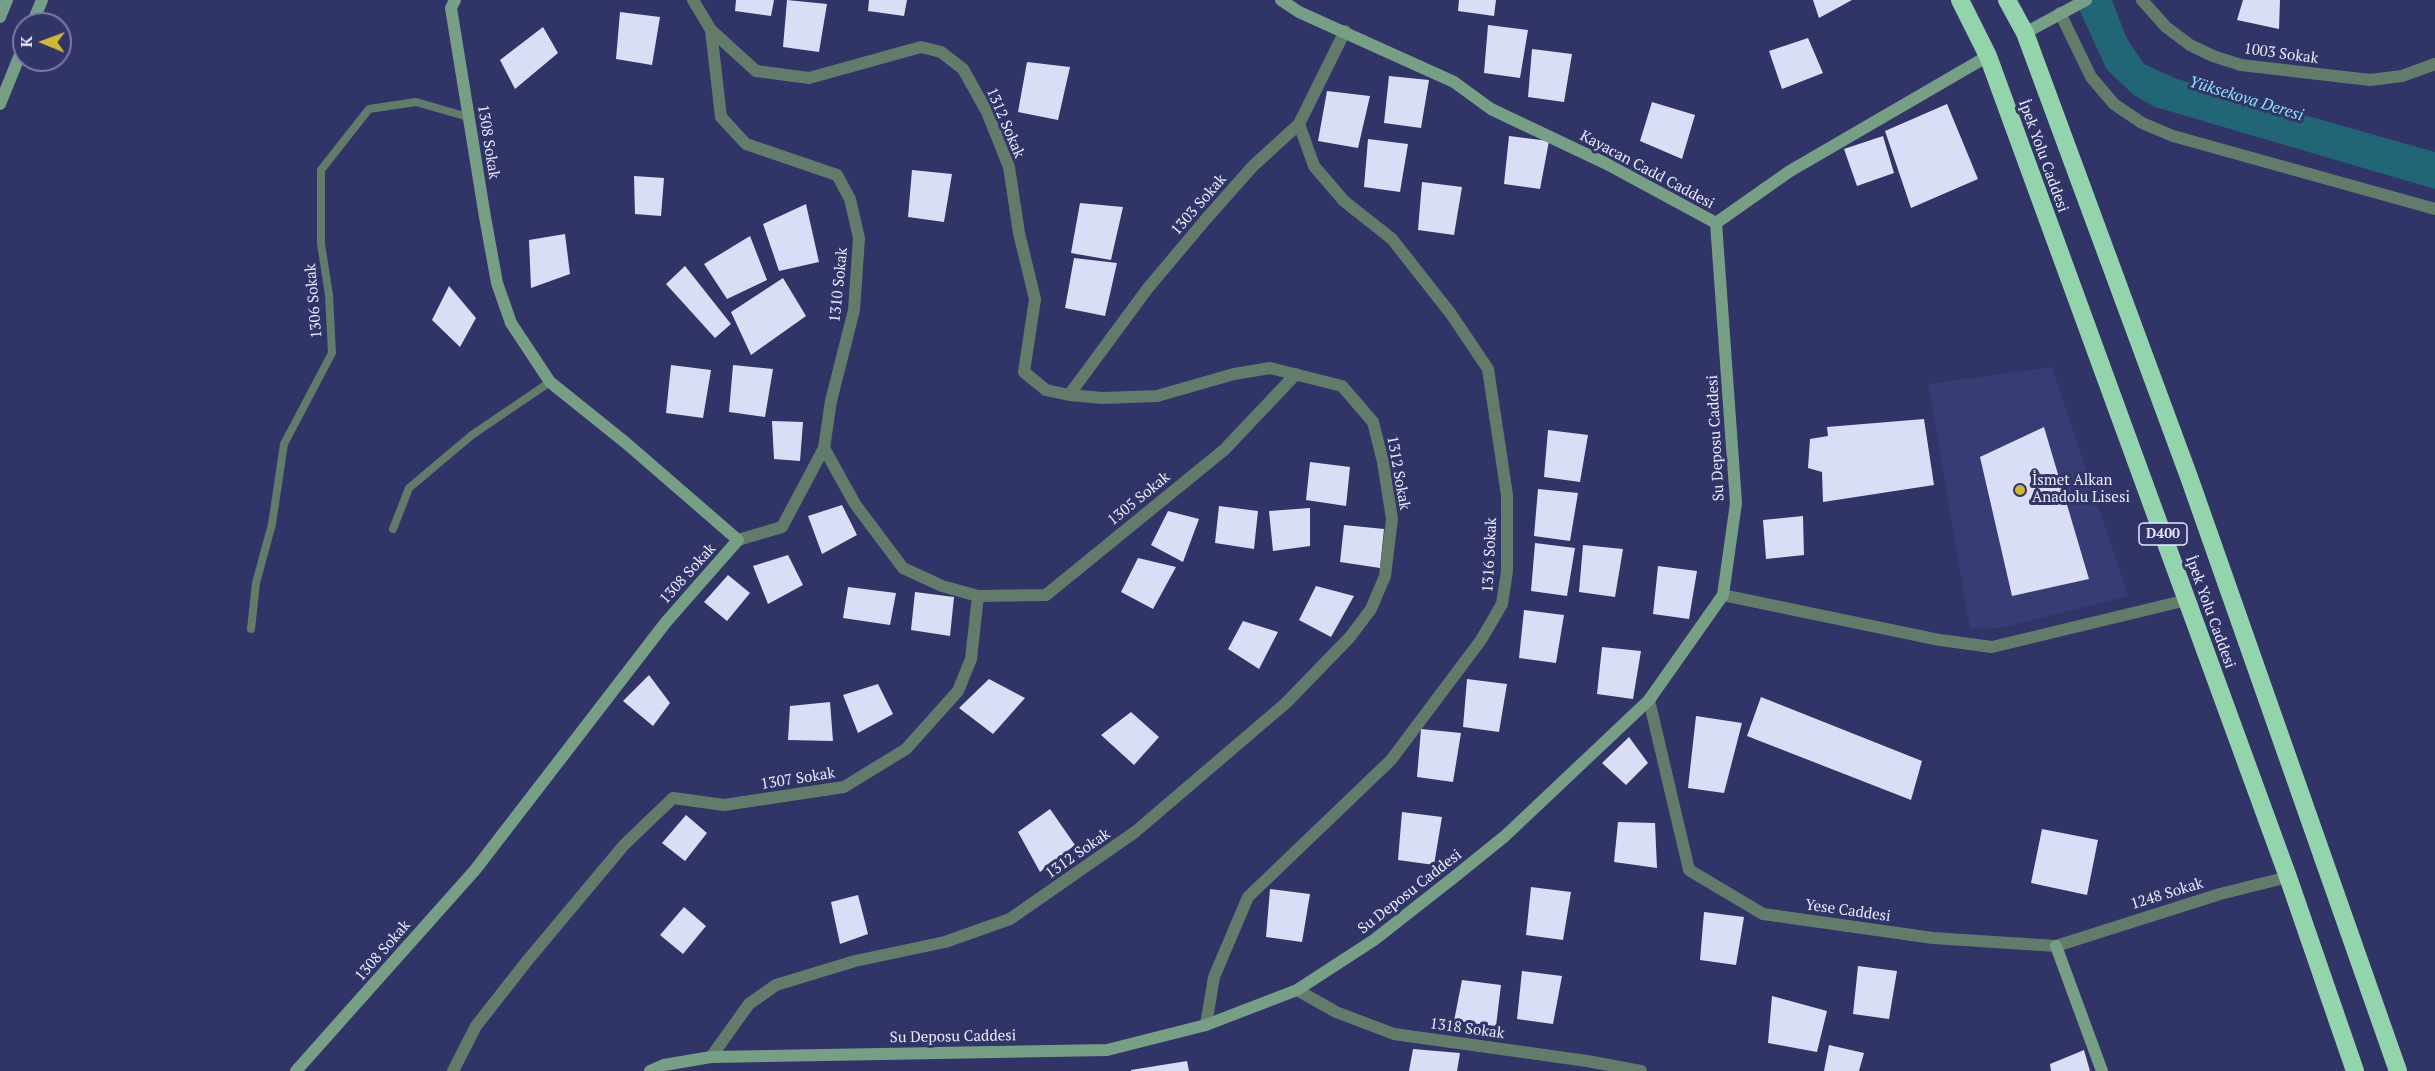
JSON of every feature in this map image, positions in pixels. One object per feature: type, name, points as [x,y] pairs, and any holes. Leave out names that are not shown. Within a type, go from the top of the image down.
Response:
[{"type":"highway","name":"İpek Yolu Caddesi","points":[[1960,0],[1988,57],[2288,877],[2355,1071]]},
{"type":"highway","name":"İpek Yolu Caddesi","points":[[2007,0],[2025,33],[2189,477],[2397,1071]]},
{"type":"street","points":[[0,17],[7,0]]},
{"type":"street","name":"1308 Sokak","points":[[296,1071],[474,870],[666,622],[738,540],[626,442],[550,382],[511,323],[497,282],[468,117],[451,8],[455,0]]},
{"type":"street","name":"1310 Sokak","points":[[693,0],[711,30],[721,117],[746,144],[837,175],[850,199],[859,238],[854,310],[831,401],[824,448],[782,527],[738,540]]},
{"type":"street","name":"Kayacan Cadd Caddesi","points":[[1281,0],[1299,12],[1454,82],[1491,109],[1607,164],[1716,223],[1790,171],[1988,57]]},
{"type":"street","points":[[2025,33],[2086,0]]},
{"type":"street","name":"1003 Sokak","points":[[2142,0],[2166,27],[2190,45],[2213,56],[2241,64],[2370,80],[2402,76],[2435,64]]},
{"type":"street","points":[[2065,10],[2091,77],[2114,104],[2142,123],[2173,136],[2435,209]]},
{"type":"street","name":"1312 Sokak","points":[[711,30],[756,71],[809,78],[921,47],[941,52],[963,69],[987,112],[1009,167],[1019,233],[1035,299],[1024,372],[1046,390],[1103,398],[1157,396],[1234,374],[1270,368],[1342,386],[1373,422],[1383,462],[1392,519],[1385,576],[1371,609],[1350,637],[1286,703],[1135,832],[1010,919],[945,942],[855,961],[776,985],[749,1004],[711,1057]]},
{"type":"street","name":"1303 Sokak","points":[[1069,395],[1134,306],[1206,219],[1253,166],[1299,124],[1345,31]]},
{"type":"street","points":[[0,104],[13,72]]},
{"type":"street","name":"1316 Sokak","points":[[1206,1025],[1214,977],[1248,897],[1391,760],[1481,639],[1502,604],[1507,571],[1507,495],[1488,369],[1451,314],[1392,239],[1344,201],[1314,166],[1299,124]]},
{"type":"street","name":"Su Deposu Caddesi","points":[[650,1071],[664,1065],[711,1057],[1107,1050],[1206,1025],[1297,990],[1374,940],[1505,836],[1649,700],[1723,595],[1736,503],[1716,223]]},
{"type":"street","name":"1305 Sokak","points":[[978,596],[1046,595],[1224,450],[1296,374]]},
{"type":"street","points":[[824,448],[855,504],[903,568],[942,586],[978,596]]},
{"type":"street","points":[[1723,595],[1940,640],[1992,647],[2187,600]]},
{"type":"street","name":"1307 Sokak","points":[[453,1071],[476,1026],[527,961],[624,845],[673,798],[724,805],[844,787],[906,749],[958,691],[971,659],[978,596]]},
{"type":"street","name":"Yese Caddesi","points":[[1649,700],[1689,870],[1763,914],[1933,938],[2056,946]]},
{"type":"street","name":"1248 Sokak","points":[[2056,946],[2176,907],[2288,877]]},
{"type":"street","points":[[2056,946],[2102,1071]]},
{"type":"street","name":"1318 Sokak","points":[[1297,990],[1336,1012],[1394,1034],[1587,1061],[1641,1071]]},
{"type":"lane","name":"1306 Sokak","points":[[251,629],[256,583],[272,524],[284,444],[332,353],[329,295],[321,244],[321,170],[369,110],[416,102],[468,117]]},
{"type":"lane","points":[[393,529],[409,488],[472,435],[550,382]]},
{"type":"shaded area","name":"İsmet Alkan Anadolu Lisesi","points":[[2052,367],[2128,596],[2000,628],[1970,629],[1928,384]]},
{"type":"water","name":"Yüksekova Deresi","points":[[2075,0],[2112,0],[2127,39],[2144,64],[2177,79],[2435,152],[2435,189],[2155,107],[2135,96],[2107,70]]},
{"type":"building","points":[[736,0],[774,0],[771,16],[735,11]]},
{"type":"building","points":[[787,0],[827,4],[819,52],[783,47]]},
{"type":"building","points":[[869,0],[907,0],[904,16],[868,11]]},
{"type":"building","points":[[1459,0],[1496,0],[1494,16],[1458,11]]},
{"type":"building","points":[[1813,0],[1852,0],[1819,18]]},
{"type":"building","points":[[2243,0],[2280,0],[2279,29],[2237,20]]},
{"type":"building","points":[[620,12],[660,17],[652,65],[616,59]]},
{"type":"building","points":[[1488,25],[1528,30],[1520,78],[1484,73]]},
{"type":"building","points":[[543,27],[558,53],[515,89],[500,60]]},
{"type":"building","points":[[1808,38],[1823,73],[1782,89],[1769,51]]},
{"type":"building","points":[[1532,49],[1572,54],[1564,102],[1528,97]]},
{"type":"building","points":[[1027,62],[1070,67],[1058,120],[1018,112]]},
{"type":"building","points":[[1389,76],[1429,80],[1421,128],[1384,123]]},
{"type":"building","points":[[1327,91],[1370,96],[1358,148],[1318,141]]},
{"type":"building","points":[[1652,102],[1695,115],[1682,159],[1640,141]]},
{"type":"building","points":[[1947,104],[1978,179],[1911,208],[1885,131]]},
{"type":"building","points":[[1509,136],[1549,141],[1540,189],[1504,184]]},
{"type":"building","points":[[1883,136],[1894,173],[1857,186],[1844,149]]},
{"type":"building","points":[[1368,139],[1408,144],[1400,192],[1364,187]]},
{"type":"building","points":[[912,170],[952,174],[944,222],[908,217]]},
{"type":"building","points":[[634,176],[664,178],[661,216],[635,214]]},
{"type":"building","points":[[1422,182],[1462,187],[1454,235],[1418,230]]},
{"type":"building","points":[[1080,203],[1123,207],[1111,260],[1071,253]]},
{"type":"building","points":[[806,204],[819,262],[779,271],[763,224]]},
{"type":"building","points":[[565,234],[570,274],[531,288],[529,240]]},
{"type":"building","points":[[750,236],[767,280],[727,299],[704,264]]},
{"type":"building","points":[[1074,258],[1117,263],[1105,316],[1065,308]]},
{"type":"building","points":[[685,266],[731,324],[715,338],[666,284]]},
{"type":"building","points":[[783,278],[806,316],[751,355],[731,312]]},
{"type":"building","points":[[449,286],[476,318],[460,347],[432,320]]},
{"type":"building","points":[[671,365],[711,370],[703,418],[666,413]]},
{"type":"building","points":[[733,365],[773,369],[765,417],[729,412]]},
{"type":"building","points":[[1924,419],[1934,485],[1823,502],[1822,472],[1808,468],[1810,439],[1828,436],[1827,427]]},
{"type":"building","points":[[772,421],[803,422],[800,461],[774,459]]},
{"type":"building","points":[[2044,427],[2089,579],[2012,596],[1980,457]]},
{"type":"building","points":[[1548,430],[1588,435],[1580,482],[1544,477]]},
{"type":"building","points":[[1310,462],[1350,467],[1346,506],[1306,500]]},
{"type":"building","points":[[1538,489],[1578,493],[1570,541],[1534,536]]},
{"type":"building","points":[[842,505],[857,535],[822,554],[808,516]]},
{"type":"building","points":[[1219,506],[1258,511],[1254,549],[1215,543]]},
{"type":"building","points":[[1310,508],[1310,546],[1273,551],[1269,511]]},
{"type":"building","points":[[1168,511],[1199,519],[1183,562],[1151,545]]},
{"type":"building","points":[[1803,516],[1804,555],[1766,559],[1763,520]]},
{"type":"building","points":[[1344,525],[1384,529],[1380,568],[1340,562]]},
{"type":"building","points":[[1535,543],[1575,548],[1567,596],[1531,591]]},
{"type":"building","points":[[1583,545],[1623,549],[1615,597],[1579,592]]},
{"type":"building","points":[[788,555],[803,585],[768,604],[753,566]]},
{"type":"building","points":[[1138,558],[1176,567],[1153,609],[1121,592]]},
{"type":"building","points":[[1658,566],[1697,571],[1689,619],[1653,614]]},
{"type":"building","points":[[728,575],[750,593],[727,621],[704,602]]},
{"type":"building","points":[[1316,586],[1354,596],[1331,637],[1299,620]]},
{"type":"building","points":[[848,587],[896,593],[890,625],[843,618]]},
{"type":"building","points":[[915,592],[954,597],[950,636],[911,630]]},
{"type":"building","points":[[1524,610],[1564,615],[1556,663],[1519,658]]},
{"type":"building","points":[[1243,621],[1278,632],[1259,669],[1228,649]]},
{"type":"building","points":[[1602,647],[1641,651],[1633,699],[1597,694]]},
{"type":"building","points":[[649,675],[670,703],[653,726],[623,701]]},
{"type":"building","points":[[989,679],[1025,698],[993,734],[959,708]]},
{"type":"building","points":[[1467,679],[1507,684],[1499,732],[1463,727]]},
{"type":"building","points":[[878,684],[893,714],[858,733],[843,695]]},
{"type":"building","points":[[1761,697],[1922,761],[1911,800],[1747,736]]},
{"type":"building","points":[[830,702],[833,741],[788,740],[790,706]]},
{"type":"building","points":[[1131,712],[1159,737],[1134,765],[1101,735]]},
{"type":"building","points":[[1696,716],[1742,723],[1724,793],[1688,788]]},
{"type":"building","points":[[1421,729],[1461,733],[1453,782],[1417,777]]},
{"type":"building","points":[[1629,737],[1648,763],[1626,785],[1602,763]]},
{"type":"building","points":[[1050,809],[1075,845],[1040,872],[1018,832]]},
{"type":"building","points":[[1402,812],[1442,817],[1434,865],[1398,860]]},
{"type":"building","points":[[686,815],[707,833],[685,861],[662,843]]},
{"type":"building","points":[[1618,822],[1655,823],[1657,868],[1614,862]]},
{"type":"building","points":[[2042,829],[2098,840],[2087,895],[2031,883]]},
{"type":"building","points":[[1531,887],[1571,892],[1563,940],[1526,935]]},
{"type":"building","points":[[1270,889],[1310,894],[1302,942],[1266,937]]},
{"type":"building","points":[[858,895],[868,934],[840,944],[831,902]]},
{"type":"building","points":[[684,907],[706,926],[683,954],[660,935]]},
{"type":"building","points":[[1704,912],[1744,917],[1736,965],[1700,960]]},
{"type":"building","points":[[1858,966],[1897,971],[1889,1019],[1853,1014]]},
{"type":"building","points":[[1522,971],[1562,976],[1553,1024],[1517,1019]]},
{"type":"building","points":[[1462,980],[1501,985],[1496,1026],[1454,1021]]},
{"type":"building","points":[[1772,996],[1827,1011],[1817,1052],[1768,1043]]},
{"type":"building","points":[[1829,1045],[1864,1053],[1859,1071],[1824,1071]]},
{"type":"building","points":[[1413,1049],[1460,1053],[1457,1071],[1409,1071]]},
{"type":"building","points":[[2084,1050],[2090,1071],[2051,1071],[2050,1064]]},
{"type":"building","points":[[1187,1061],[1189,1071],[1131,1071],[1131,1070]]},
{"type":"place","name":"İsmet Alkan Anadolu Lisesi","points":[[2020,490]]}]
